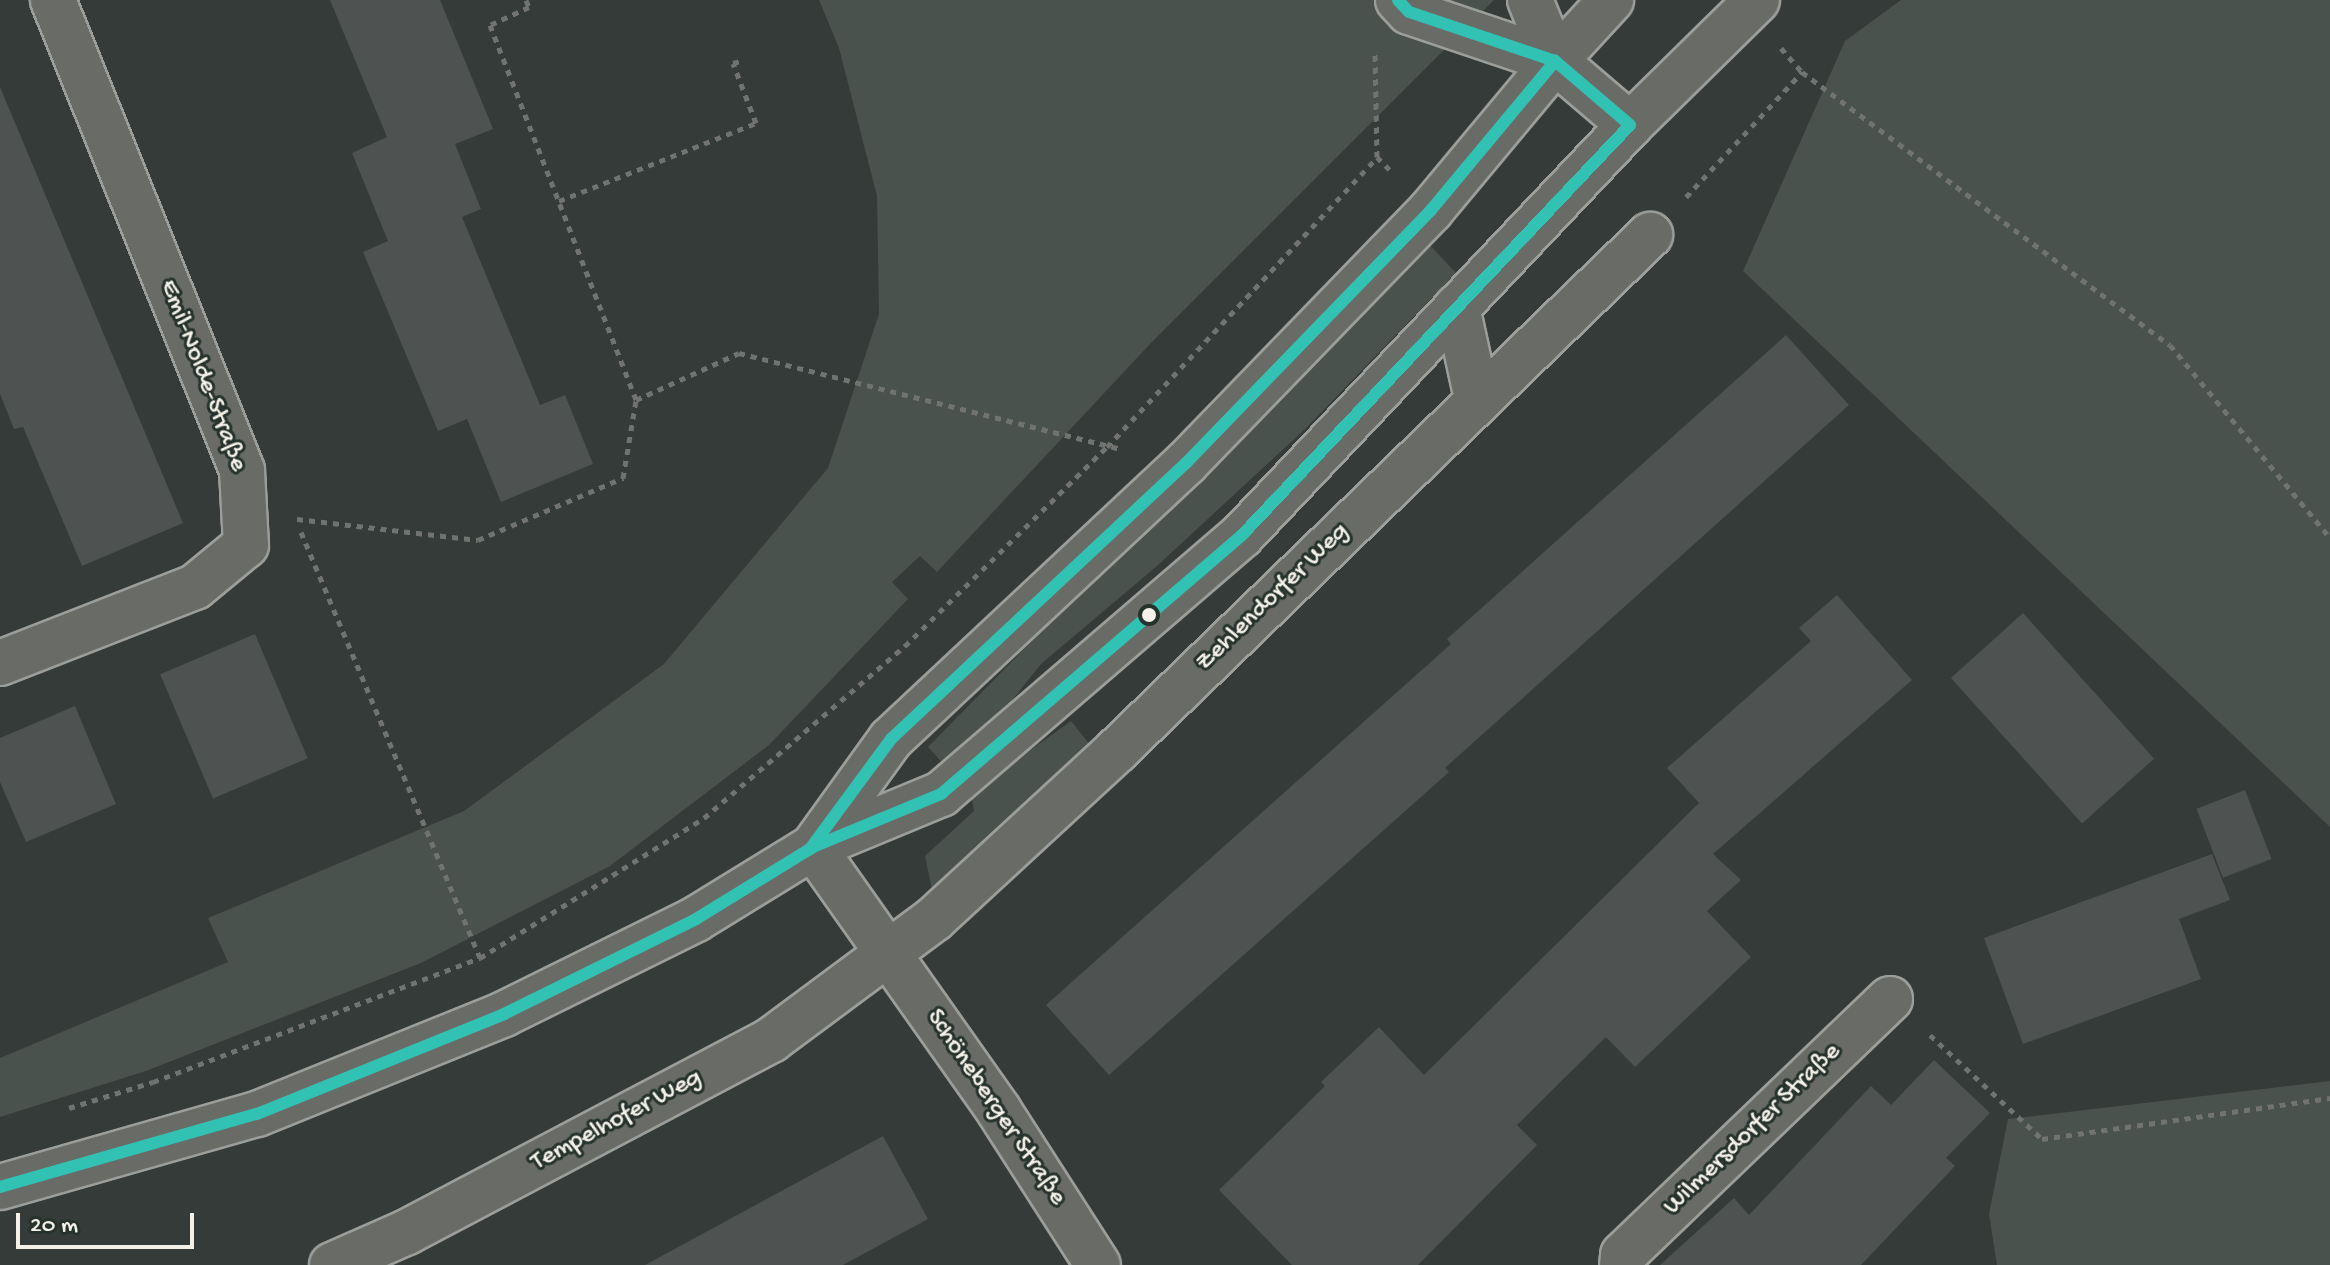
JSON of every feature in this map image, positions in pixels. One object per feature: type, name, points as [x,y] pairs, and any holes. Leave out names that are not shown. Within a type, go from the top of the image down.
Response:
[{"type":"street","name":"Emil-Nolde-Straße","points":[[0,663],[195,587],[246,545],[242,470],[53,0]]},
{"type":"street","points":[[1398,0],[1409,12],[1555,61],[1630,125]]},
{"type":"street","points":[[1530,0],[1555,61]]},
{"type":"street","points":[[813,847],[891,739],[1186,463],[1431,210],[1555,61],[1611,0]]},
{"type":"street","points":[[0,1187],[257,1114],[504,1014],[696,919],[813,847],[941,794],[1242,535],[1630,125],[1757,0]]},
{"type":"street","name":"Zehlendorfer Weg","points":[[889,953],[934,919],[1116,751],[1650,235]]},
{"type":"street","points":[[1457,307],[1477,399]]},
{"type":"street","name":"Schöneberger Straße","points":[[813,847],[999,1111],[1098,1265]]},
{"type":"street","name":"Tempelhofer Weg","points":[[332,1265],[407,1232],[771,1040],[889,953]]},
{"type":"street","name":"Wilmersdorfer Straße","points":[[1622,1265],[1623,1255],[1890,999]]},
{"type":"path","points":[[296,519],[478,540],[623,478],[636,400],[490,25],[529,7],[526,0]]},
{"type":"path","points":[[56,1112],[153,1082],[480,958],[704,818],[905,646],[1107,447],[1377,157],[1375,45]]},
{"type":"path","points":[[559,201],[756,123],[733,63],[744,60]]},
{"type":"path","points":[[1650,235],[1802,72],[2170,345],[2330,538]]},
{"type":"path","points":[[636,400],[739,353],[1107,447],[1186,463]]},
{"type":"path","points":[[242,470],[296,519],[504,1014]]},
{"type":"path","points":[[1890,999],[2042,1139],[2330,1098]]},
{"type":"shaded area","points":[[819,0],[1494,0],[1150,344],[937,572],[920,556],[892,582],[908,599],[769,745],[610,866],[421,963],[146,1071],[0,1117],[0,1058],[228,962],[208,918],[464,811],[664,664],[828,468],[879,314],[877,196],[839,48]]},
{"type":"shaded area","points":[[1901,0],[2330,0],[2330,827],[1743,271],[1845,41]]},
{"type":"shaded area","points":[[1425,240],[1456,273],[1305,429],[1157,566],[1041,664],[986,733],[948,769],[928,747]]},
{"type":"shaded area","points":[[1071,721],[1091,746],[933,895],[925,856],[974,811],[971,793]]},
{"type":"shaded area","points":[[2330,1081],[2330,1265],[1997,1265],[1989,1214],[2008,1119]]},
{"type":"building","points":[[330,0],[440,0],[493,129],[455,144],[481,209],[462,217],[540,405],[565,395],[593,464],[501,502],[467,419],[438,431],[363,252],[388,241],[352,153],[387,137]]},
{"type":"building","points":[[0,87],[183,523],[82,566],[23,427],[14,429],[0,394]]},
{"type":"building","points":[[1786,335],[1849,405],[1445,768],[1449,772],[1109,1075],[1046,1005],[1451,644],[1447,639]]},
{"type":"building","points":[[1837,595],[1912,680],[1713,854],[1741,880],[1707,911],[1751,957],[1635,1067],[1606,1037],[1517,1125],[1537,1145],[1418,1265],[1292,1265],[1219,1190],[1325,1086],[1321,1082],[1379,1027],[1424,1075],[1699,803],[1667,768],[1811,641],[1799,628]]},
{"type":"building","points":[[2023,613],[2154,759],[2082,824],[1951,678]]},
{"type":"building","points":[[255,634],[308,758],[213,799],[160,674]]},
{"type":"building","points":[[75,706],[116,804],[26,842],[0,782],[0,738]]},
{"type":"building","points":[[2245,790],[2272,859],[2223,878],[2196,809]]},
{"type":"building","points":[[2212,854],[2230,900],[2179,919],[2201,979],[2023,1044],[1984,938]]},
{"type":"building","points":[[1934,1060],[1990,1113],[1946,1158],[1955,1166],[1861,1265],[1660,1265],[1734,1198],[1749,1215],[1871,1086],[1891,1105]]},
{"type":"building","points":[[883,1136],[928,1219],[843,1265],[645,1265]]},
{"type":"transit line","points":[[0,1187],[257,1114],[504,1014],[696,919],[813,847],[941,794],[1242,535],[1630,125],[1555,61],[1409,12],[1398,0]]},
{"type":"transit line","points":[[810,849],[891,739],[1186,463],[1431,210],[1555,61]]}]
